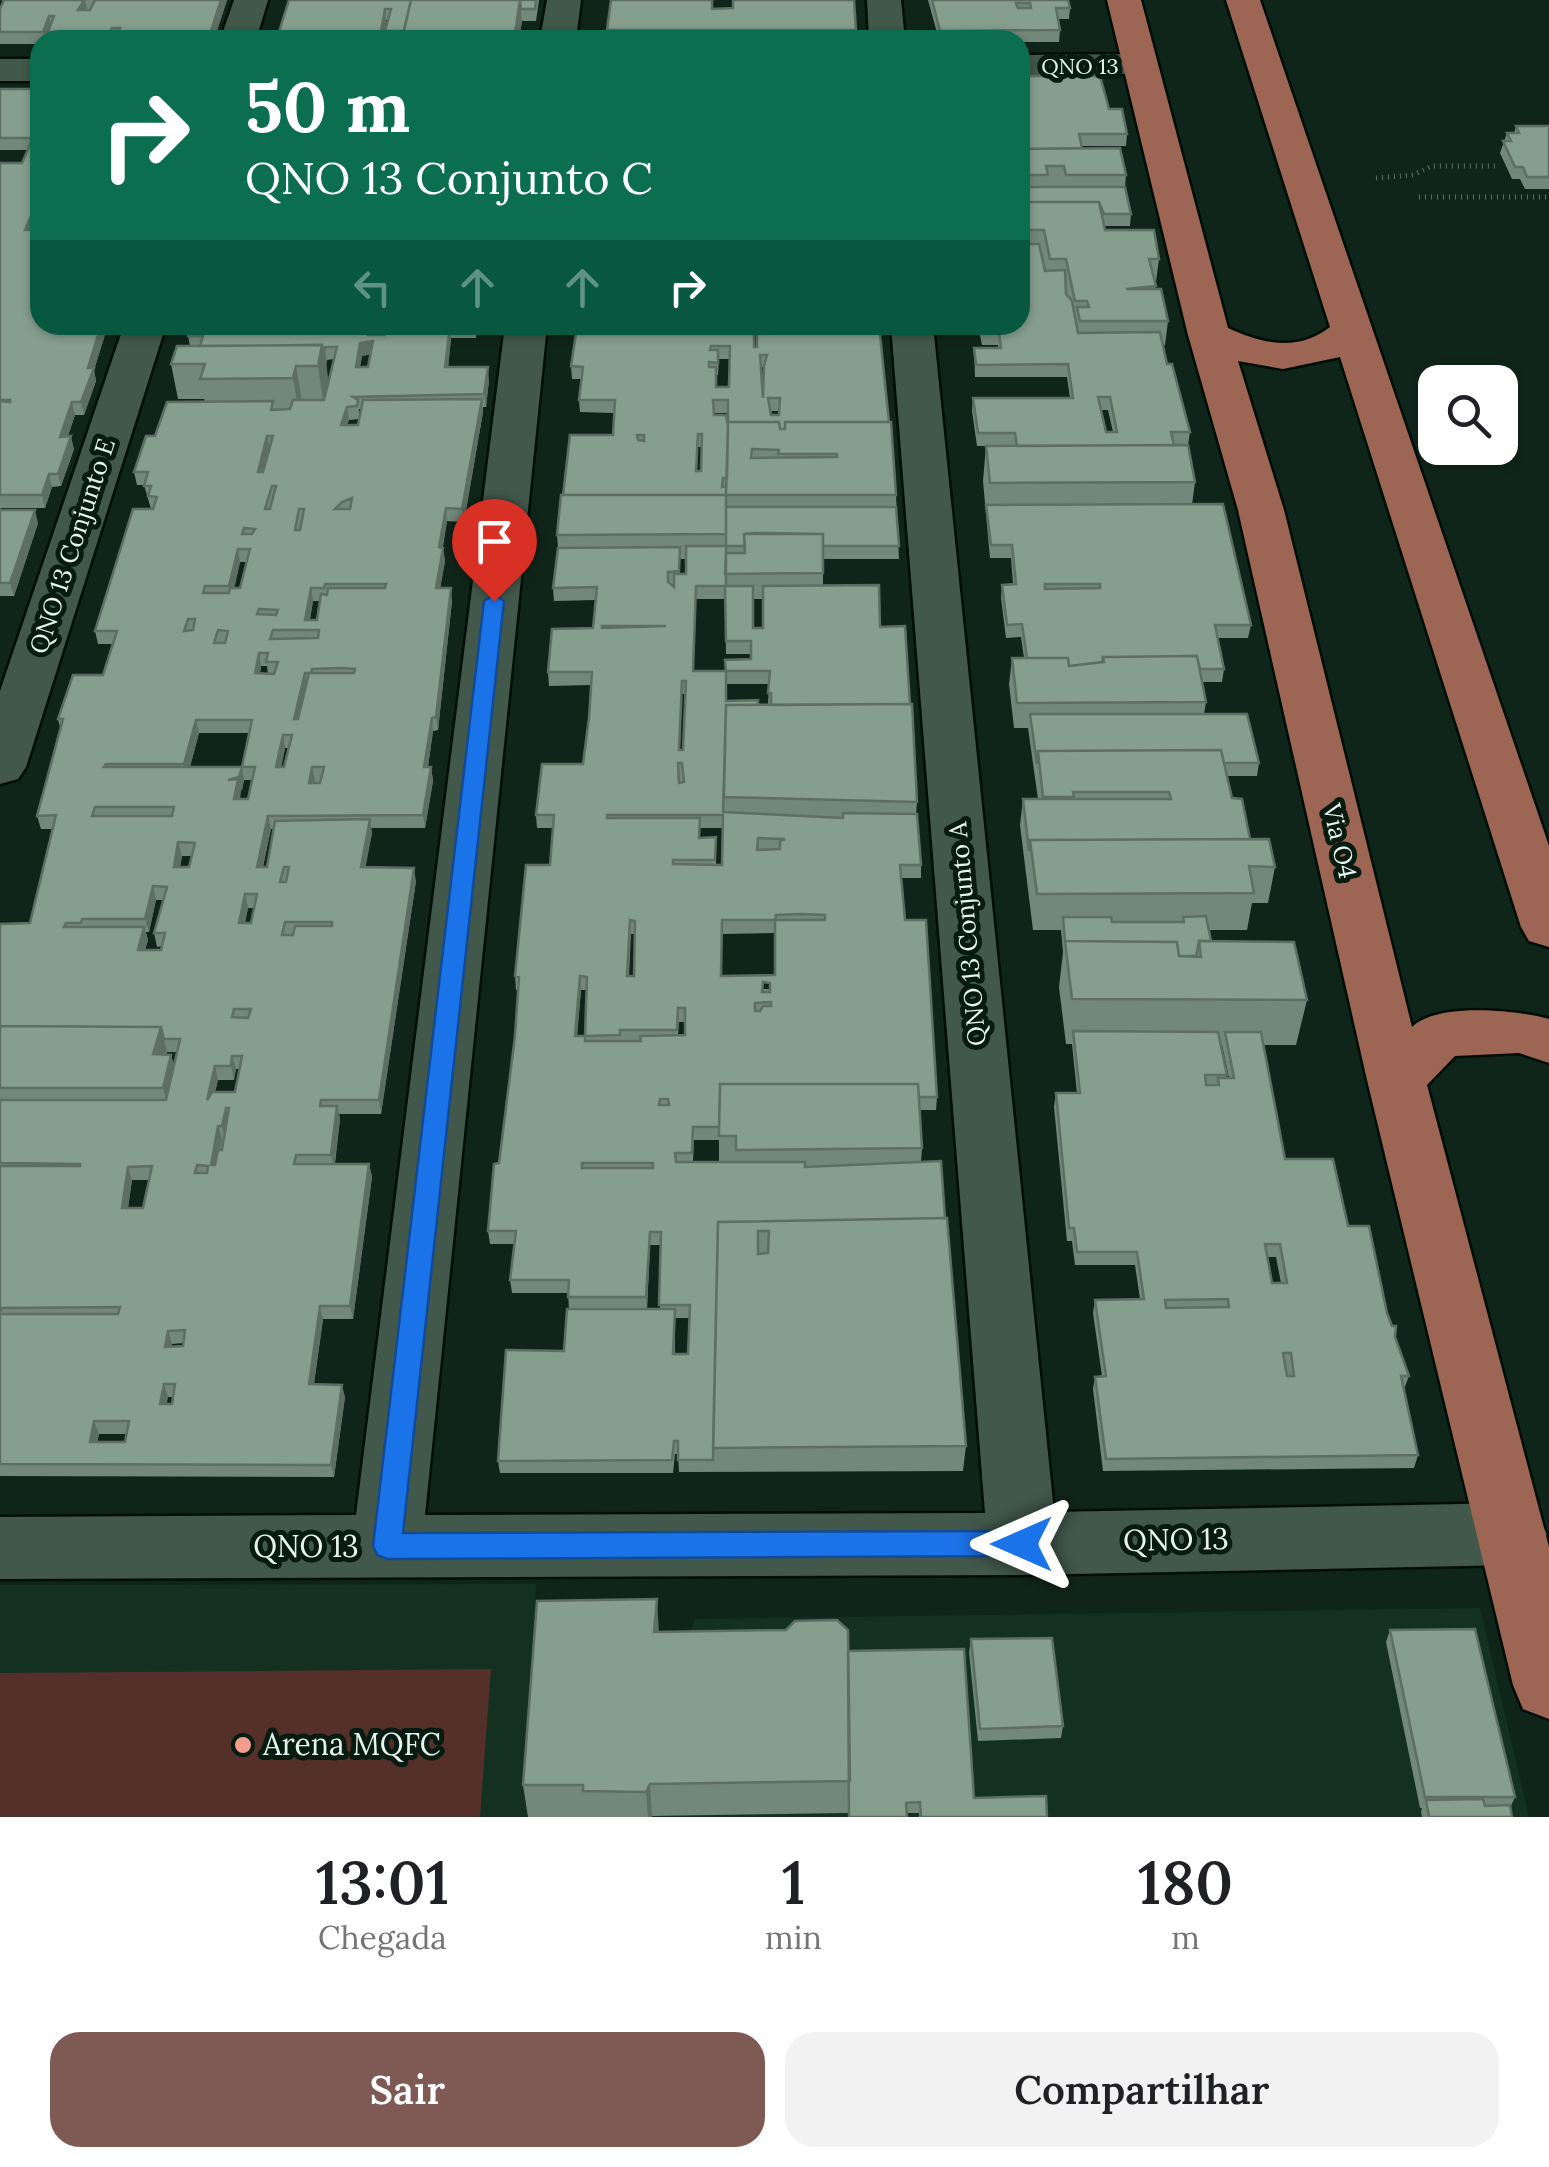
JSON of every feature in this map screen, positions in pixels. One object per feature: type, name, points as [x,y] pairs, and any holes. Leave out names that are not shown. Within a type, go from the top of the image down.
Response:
[{"type":"main road","name":"Via O4","points":[[1124,0],[1209,335],[1260,510],[1396,1080],[1549,1685]]},
{"type":"main road","points":[[1243,0],[1549,927]]},
{"type":"main road","points":[[1209,335],[1241,351],[1304,356],[1332,349],[1352,331]]},
{"type":"main road","points":[[1396,1080],[1440,1036],[1519,1032],[1549,1041]]},
{"type":"street","points":[[242,30],[252,0]]},
{"type":"street","points":[[560,30],[564,0]]},
{"type":"street","points":[[884,0],[886,30]]},
{"type":"street","name":"QNO 13","points":[[1030,66],[1140,66]]},
{"type":"street","points":[[0,70],[30,70]]},
{"type":"street","name":"QNO 13 Conjunto E","points":[[0,767],[141,335]]},
{"type":"street","points":[[387,1546],[525,335]]},
{"type":"street","name":"QNO 13 Conjunto A","points":[[913,335],[1022,1544]]},
{"type":"street","name":"QNO 13","points":[[0,1548],[1022,1544],[1512,1534]]},
{"type":"path","points":[[1376,178],[1413,175],[1432,166],[1499,166]]},
{"type":"path","points":[[1418,197],[1549,197]]},
{"type":"shaded area","points":[[536,1584],[535,1630],[691,1631],[695,1619],[1480,1608],[1529,1817],[0,1817],[0,1585]]},
{"type":"shaded area","name":"Arena MQFC","points":[[491,1669],[480,1817],[0,1817],[0,1673]]},
{"type":"building","points":[[4,0],[84,0],[78,10],[90,10],[95,0],[221,0],[211,30],[49,30],[54,16],[49,16],[44,30],[0,32]]},
{"type":"building","points":[[289,0],[411,0],[404,30],[385,30],[391,9],[385,9],[381,30],[280,30]]},
{"type":"building","points":[[411,0],[520,0],[515,30],[404,30]]},
{"type":"building","points":[[520,0],[536,0],[535,9],[521,9]]},
{"type":"building","points":[[611,0],[712,0],[712,9],[733,8],[733,0],[854,0],[856,30],[607,30]]},
{"type":"building","points":[[932,0],[1068,0],[1070,8],[1056,8],[1060,30],[940,30]],"holes":[[[1016,3],[1030,3],[1031,8],[1018,8]]]},
{"type":"building","points":[[1030,76],[1100,76],[1109,109],[1122,109],[1127,134],[1079,134],[1082,148],[1030,149]]},
{"type":"building","points":[[0,89],[30,89],[30,138],[0,138]]},
{"type":"building","points":[[1516,126],[1549,126],[1549,177],[1527,177],[1523,167],[1515,167],[1503,141],[1511,141],[1507,133],[1519,133]]},
{"type":"building","points":[[30,145],[30,218],[25,230],[30,230],[30,335],[98,335],[88,368],[94,368],[81,402],[72,402],[60,437],[71,436],[58,474],[49,474],[42,495],[0,495],[0,401],[10,400],[0,400],[0,163],[22,163]]},
{"type":"building","points":[[1120,148],[1126,175],[1066,175],[1064,166],[1046,166],[1048,175],[1030,175],[1030,149]]},
{"type":"building","points":[[1030,187],[1125,187],[1131,214],[1104,214],[1099,202],[1030,202]]},
{"type":"building","points":[[1030,202],[1099,202],[1105,230],[1154,230],[1159,259],[1149,259],[1156,286],[1126,289],[1161,289],[1168,321],[1080,321],[1077,307],[1089,307],[1087,301],[1075,301],[1066,259],[1050,259],[1044,230],[1030,230]]},
{"type":"building","points":[[1030,244],[1039,244],[1045,271],[1065,270],[1066,294],[1072,301],[1078,333],[1160,332],[1190,432],[1171,432],[1174,445],[1017,446],[1015,433],[978,433],[973,398],[1073,398],[1068,364],[976,365],[974,348],[1001,348],[999,335],[1030,335]],"holes":[[[1098,397],[1110,397],[1117,432],[1106,432]]]},
{"type":"building","points":[[449,335],[445,367],[488,367],[484,394],[353,397],[358,400],[357,406],[347,407],[341,425],[358,425],[363,400],[482,399],[462,509],[446,508],[439,547],[443,548],[436,588],[451,588],[436,717],[432,718],[424,767],[431,767],[423,815],[268,816],[257,867],[267,867],[275,821],[370,819],[361,867],[414,868],[379,1100],[321,1100],[320,1106],[337,1106],[331,1155],[296,1155],[294,1164],[369,1164],[350,1306],[320,1306],[309,1384],[342,1385],[331,1465],[0,1464],[0,1314],[118,1314],[120,1307],[2,1308],[0,1312],[0,1166],[80,1164],[0,1163],[0,1100],[166,1100],[180,1039],[164,1039],[161,1027],[0,1026],[0,924],[30,923],[56,815],[37,816],[63,719],[58,719],[73,675],[103,675],[117,631],[95,631],[133,509],[153,509],[157,497],[148,496],[151,486],[144,486],[148,472],[134,472],[146,436],[155,436],[167,402],[273,401],[271,410],[290,409],[293,400],[324,400],[337,347],[325,347],[324,353],[322,345],[200,346],[203,336],[188,336]],"holes":[[[373,341],[368,367],[356,367],[360,343]],[[267,436],[273,436],[263,472],[258,472]],[[272,486],[276,486],[270,509],[265,509]],[[352,498],[350,509],[335,509]],[[299,509],[304,509],[300,530],[295,530]],[[238,549],[250,549],[240,588],[230,588],[229,593],[203,593],[205,586],[229,586]],[[325,584],[386,584],[385,588],[328,588],[327,595],[321,594],[317,620],[305,620],[311,588],[324,588]],[[259,609],[278,610],[276,615],[257,614]],[[188,619],[195,619],[193,630],[184,631]],[[218,630],[228,631],[225,643],[214,643]],[[273,630],[319,630],[318,638],[270,639]],[[259,653],[268,653],[266,662],[278,662],[274,674],[255,673]],[[342,668],[355,669],[354,673],[311,673],[312,669]],[[305,673],[309,673],[298,719],[294,719]],[[196,720],[252,720],[242,767],[104,767],[184,764]],[[283,735],[292,735],[284,767],[276,767]],[[242,767],[255,767],[248,799],[234,799],[238,779],[228,780],[239,777]],[[312,767],[324,767],[320,783],[309,783]],[[95,807],[174,807],[172,816],[92,816]],[[178,842],[195,843],[189,867],[174,867]],[[284,867],[289,867],[286,882],[280,882]],[[153,886],[167,887],[154,933],[165,933],[161,950],[138,950],[144,927],[64,927],[66,923],[81,923],[82,919],[145,919]],[[245,894],[257,894],[251,923],[239,923]],[[285,922],[332,922],[332,926],[295,926],[293,935],[282,935]],[[234,1009],[251,1009],[248,1018],[232,1017]],[[232,1056],[242,1056],[235,1092],[212,1092],[207,1100],[215,1066],[231,1066]],[[229,1108],[222,1150],[218,1150],[215,1165],[211,1165],[218,1126],[222,1126]],[[197,1165],[208,1166],[207,1173],[195,1173]],[[152,1166],[143,1208],[122,1208],[128,1167]],[[185,1330],[183,1346],[165,1347],[168,1331]],[[164,1384],[175,1384],[172,1404],[160,1404]],[[94,1421],[129,1421],[125,1442],[90,1442]]]},
{"type":"building","points":[[576,335],[754,335],[757,347],[757,335],[880,335],[889,422],[785,422],[785,429],[780,429],[779,422],[728,422],[728,400],[713,400],[714,415],[726,415],[728,426],[727,478],[723,478],[722,487],[726,486],[726,495],[563,495],[570,435],[613,435],[615,400],[579,400],[583,367],[571,366]],"holes":[[[711,346],[730,346],[729,387],[716,387],[716,367],[709,367],[709,362],[718,363],[718,350],[710,350]],[[760,355],[767,355],[763,398]],[[768,398],[780,398],[779,415],[771,415]],[[698,434],[702,434],[701,471],[696,471]]]},
{"type":"building","points":[[322,345],[318,366],[296,366],[293,378],[200,379],[205,364],[171,364],[177,346]]},
{"type":"building","points":[[728,422],[779,422],[780,429],[785,429],[785,422],[891,422],[896,495],[726,495]],"holes":[[[752,449],[779,450],[778,454],[837,457],[751,458]]]},
{"type":"building","points":[[1188,445],[1195,482],[990,483],[986,446]]},
{"type":"building","points":[[561,495],[726,495],[726,534],[557,535]]},
{"type":"building","points":[[1223,504],[1251,625],[1215,625],[1224,669],[1200,669],[1197,656],[1103,657],[1102,662],[1069,666],[1068,658],[1027,658],[1022,624],[1007,625],[1002,585],[1016,584],[1012,545],[991,545],[986,505]],"holes":[[[1045,584],[1100,584],[1100,588],[1045,589]]]},
{"type":"building","points":[[726,507],[896,507],[899,546],[823,546],[823,534],[755,533],[744,534],[745,546],[726,546]]},
{"type":"building","points":[[0,510],[35,510],[10,583],[0,583]]},
{"type":"building","points":[[744,534],[823,534],[823,573],[725,574],[726,553],[745,553]]},
{"type":"building","points":[[686,546],[726,546],[726,586],[753,586],[753,628],[763,628],[763,586],[879,585],[880,627],[905,626],[910,704],[771,705],[770,671],[726,671],[726,701],[758,700],[758,705],[726,705],[723,812],[843,818],[843,813],[917,814],[921,865],[900,865],[905,920],[926,920],[937,1097],[919,1097],[918,1084],[720,1084],[719,1127],[693,1127],[692,1153],[675,1153],[676,1162],[805,1162],[805,1167],[941,1161],[945,1218],[718,1222],[713,1460],[678,1460],[678,1441],[674,1441],[672,1460],[498,1461],[506,1350],[564,1351],[567,1309],[675,1309],[673,1354],[688,1354],[690,1305],[659,1305],[661,1232],[650,1232],[646,1297],[568,1297],[569,1280],[510,1280],[516,1231],[488,1231],[494,1164],[499,1163],[515,1036],[519,977],[515,976],[526,865],[550,865],[554,815],[536,815],[542,764],[583,764],[589,718],[592,672],[548,672],[552,629],[593,628],[597,587],[553,588],[558,548],[680,547],[679,571],[668,572],[668,582],[674,587],[674,574],[686,574]],"holes":[[[696,586],[725,586],[726,641],[751,641],[751,659],[725,660],[726,671],[693,671]],[[602,626],[666,626],[602,628]],[[682,681],[686,681],[683,750],[679,750]],[[678,763],[682,763],[684,782],[679,783]],[[607,815],[723,815],[722,865],[673,864],[673,860],[715,860],[716,837],[699,838],[700,818]],[[758,838],[785,839],[780,841],[780,849],[757,850]],[[776,915],[825,915],[825,920],[775,920]],[[630,920],[635,921],[634,976],[627,976]],[[722,920],[775,920],[775,975],[721,976]],[[580,976],[587,977],[585,1036],[575,1036]],[[763,982],[770,983],[770,992],[762,992]],[[771,1002],[771,1006],[763,1006],[755,1011],[755,1003]],[[678,1008],[685,1008],[685,1035],[640,1036],[641,1041],[585,1041],[585,1036],[620,1035],[620,1030],[677,1030]],[[582,1163],[653,1163],[653,1168],[582,1168]]]},
{"type":"building","points":[[1197,656],[1206,702],[1017,703],[1012,658],[1068,658],[1069,666],[1104,662],[1103,657]]},
{"type":"building","points":[[912,704],[917,802],[724,797],[726,705]]},
{"type":"building","points":[[1030,714],[1247,714],[1259,763],[1224,763],[1221,750],[1038,751],[1037,764]]},
{"type":"building","points":[[1221,750],[1232,798],[1242,799],[1250,839],[1030,840],[1029,851],[1023,799],[1171,799],[1169,792],[1073,792],[1074,797],[1043,797],[1038,751]]},
{"type":"building","points":[[1269,839],[1275,867],[1249,866],[1254,893],[1037,894],[1030,840]]},
{"type":"building","points":[[1206,916],[1211,941],[1199,941],[1196,956],[1179,956],[1177,942],[1065,941],[1063,917],[1184,922],[1183,917]]},
{"type":"building","points":[[1065,941],[1177,942],[1179,956],[1201,957],[1199,941],[1294,942],[1307,1000],[1072,999]]},
{"type":"building","points":[[0,1026],[161,1027],[153,1054],[171,1055],[163,1088],[0,1088]]},
{"type":"building","points":[[1073,1031],[1218,1032],[1227,1075],[1205,1075],[1206,1085],[1219,1085],[1218,1078],[1234,1078],[1225,1032],[1261,1032],[1285,1159],[1333,1159],[1348,1226],[1369,1226],[1387,1313],[1392,1326],[1396,1326],[1395,1337],[1409,1376],[1401,1376],[1418,1455],[1106,1459],[1095,1377],[1106,1376],[1095,1300],[1144,1299],[1137,1252],[1077,1252],[1074,1228],[1069,1228],[1056,1093],[1080,1093]],"holes":[[[1265,1244],[1280,1244],[1287,1283],[1272,1283]],[[1228,1299],[1229,1307],[1166,1308],[1165,1300]],[[1283,1353],[1291,1353],[1294,1376],[1287,1376]]]},
{"type":"building","points":[[720,1084],[918,1084],[922,1148],[736,1150],[736,1136],[719,1136]]},
{"type":"building","points":[[947,1218],[966,1446],[713,1448],[718,1222]],"holes":[[[758,1231],[769,1231],[768,1253],[758,1254]]]},
{"type":"building","points":[[657,1599],[654,1632],[786,1630],[795,1621],[837,1620],[848,1630],[850,1781],[650,1784],[646,1792],[583,1791],[583,1785],[523,1785],[537,1601]]},
{"type":"building","points":[[1475,1629],[1515,1797],[1425,1797],[1390,1630]]},
{"type":"building","points":[[1052,1638],[1063,1726],[980,1729],[971,1639]]},
{"type":"building","points":[[964,1649],[974,1798],[1046,1796],[1047,1817],[921,1817],[920,1802],[906,1803],[907,1817],[849,1817],[848,1651]]},
{"type":"building","points":[[1483,1799],[1485,1806],[1510,1805],[1512,1817],[1429,1817],[1426,1800]]},
{"type":"place","name":"Arena MQFC","points":[[243,1745]]},
{"type":"route","points":[[494,601],[387,1546],[1022,1544]]}]
